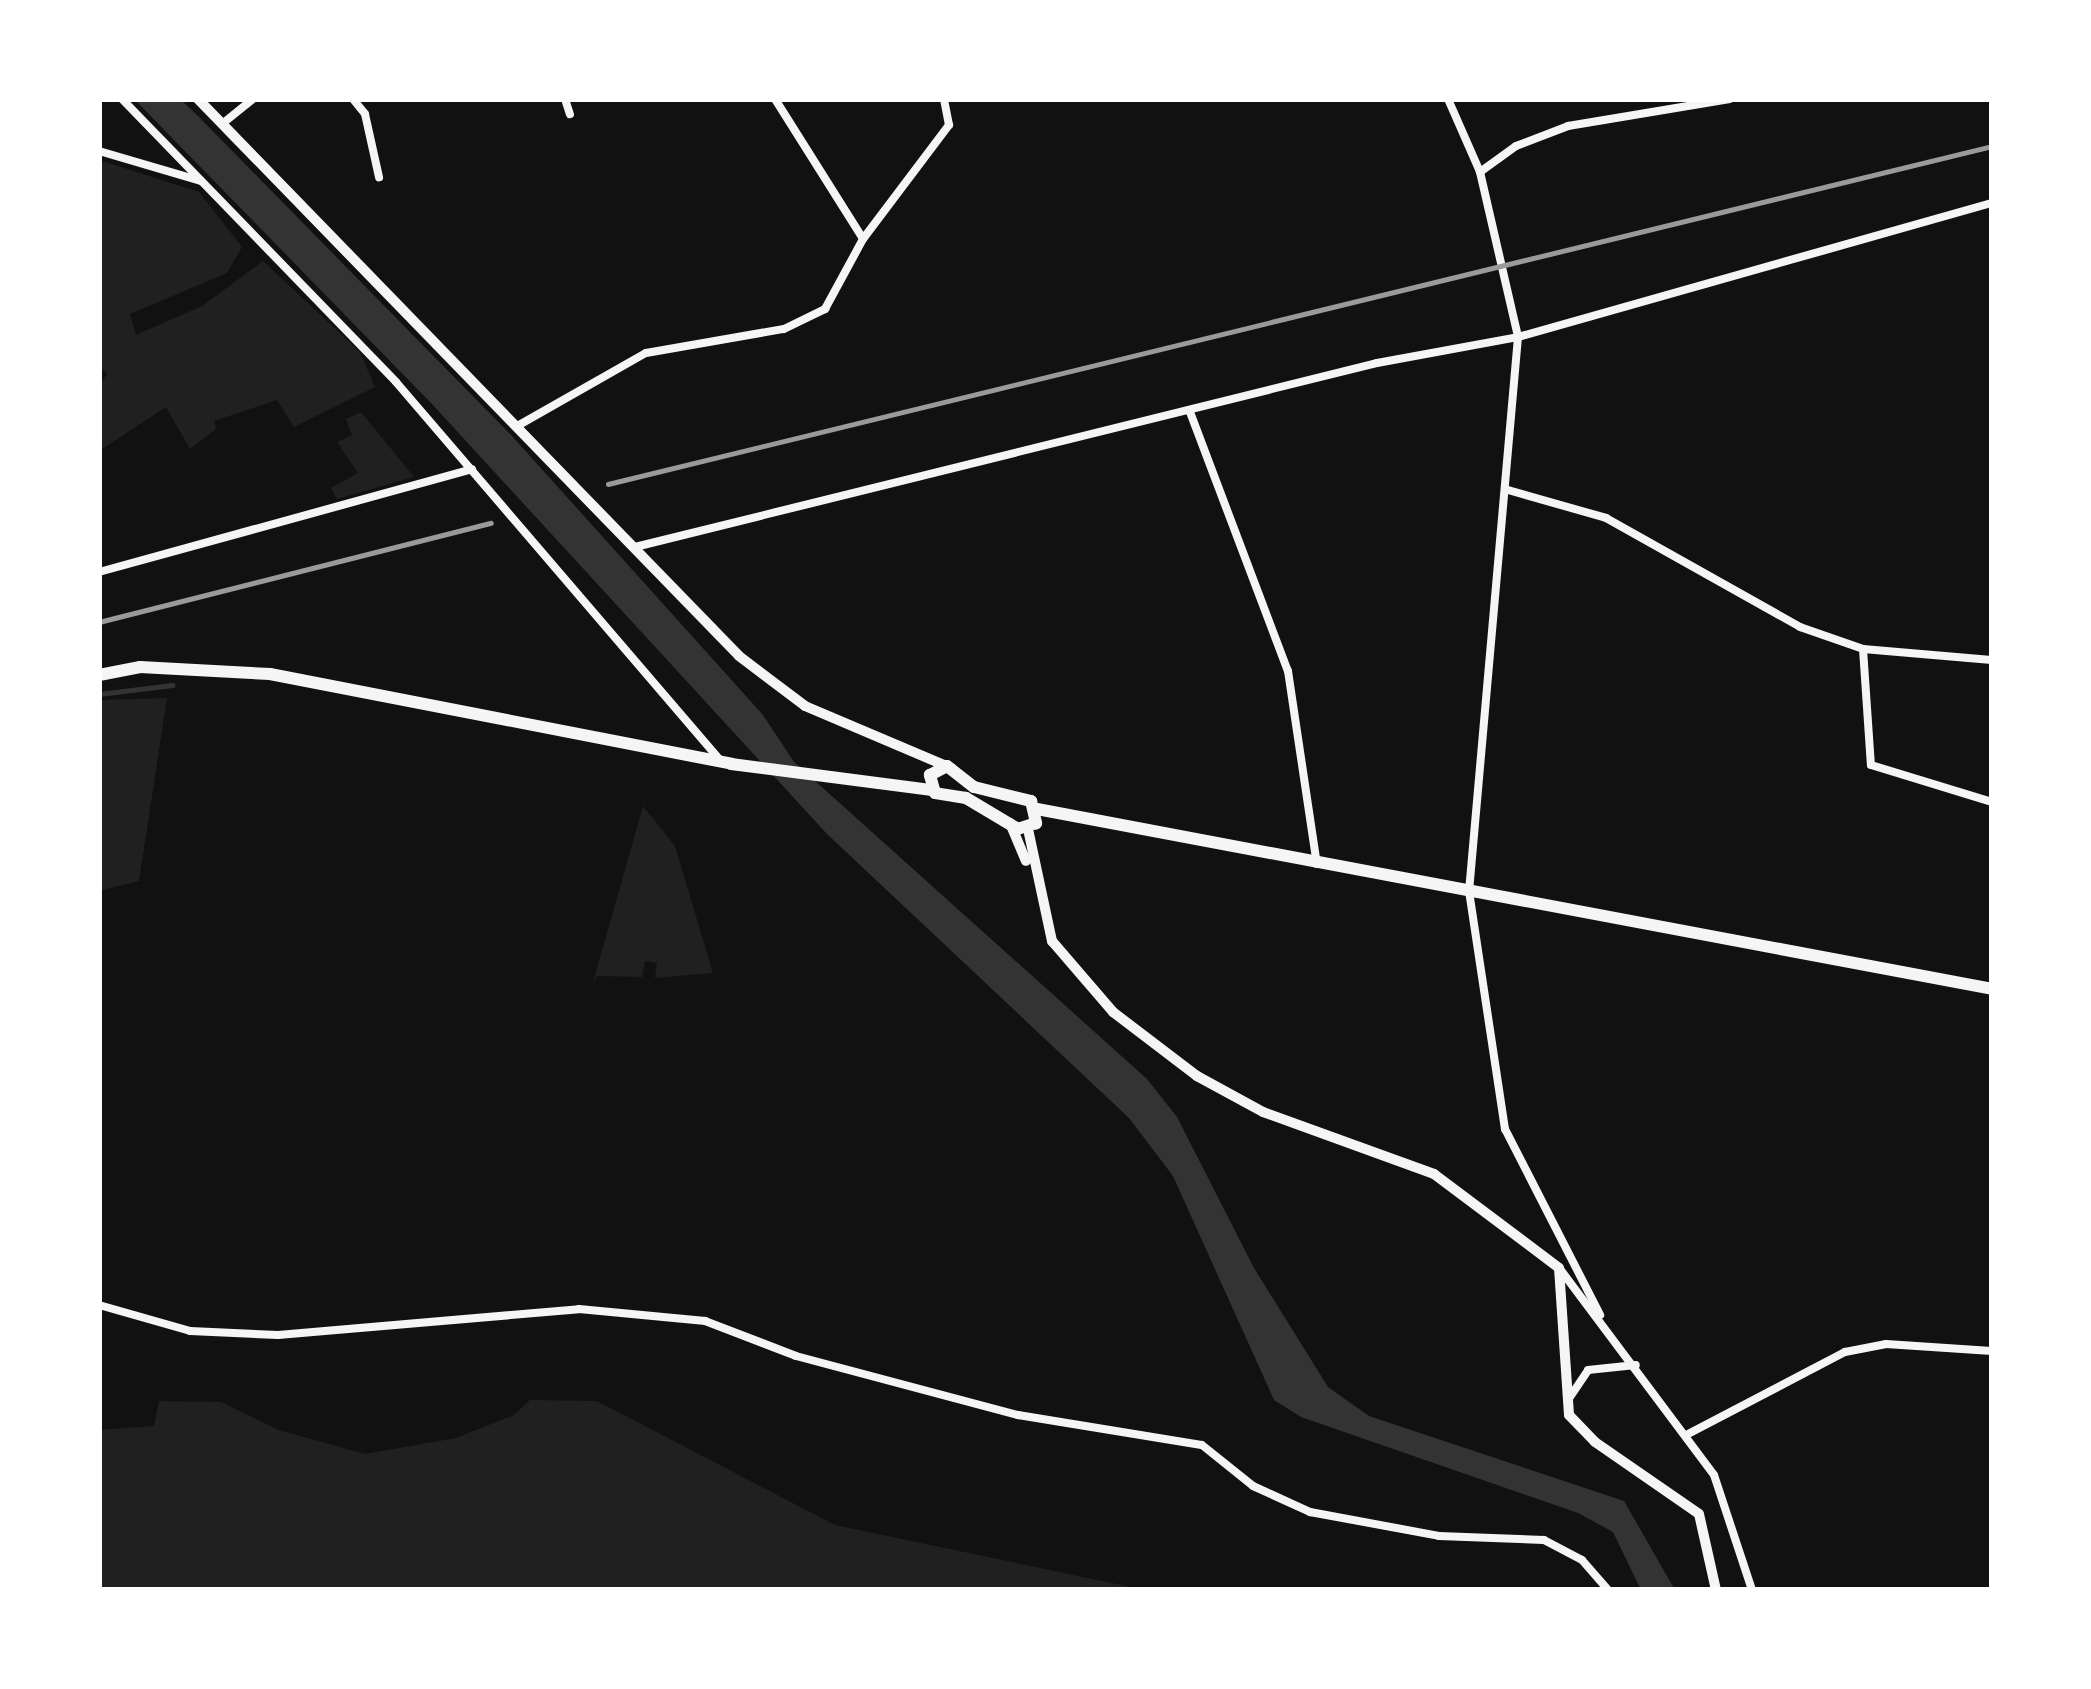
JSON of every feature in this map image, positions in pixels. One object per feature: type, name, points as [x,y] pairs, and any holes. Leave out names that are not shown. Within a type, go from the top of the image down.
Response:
[{"type":"main road","points":[[99,675],[140,667],[270,674],[727,763],[903,789],[938,775],[974,787],[1034,820]]},
{"type":"main road","points":[[938,775],[1008,818],[1062,818],[1992,988]]},
{"type":"street","points":[[122,99],[208,184],[472,469],[727,763]]},
{"type":"street","points":[[198,99],[739,656],[805,706],[912,746],[938,775]]},
{"type":"street","points":[[222,124],[253,99]]},
{"type":"street","points":[[353,99],[365,114],[380,177]]},
{"type":"street","points":[[565,99],[570,114]]},
{"type":"street","points":[[775,99],[863,239]]},
{"type":"street","points":[[518,424],[646,353],[804,322],[840,289],[863,239],[949,125],[944,99]]},
{"type":"street","points":[[1448,99],[1480,172],[1518,337],[1469,891],[1505,1129],[1600,1315]]},
{"type":"street","points":[[1480,172],[1516,146],[1568,126],[1730,99]]},
{"type":"street","points":[[99,151],[208,184]]},
{"type":"street","points":[[635,548],[1377,363],[1518,337],[1992,203]]},
{"type":"street","points":[[1190,412],[1288,671],[1318,868]]},
{"type":"street","points":[[99,572],[472,469]]},
{"type":"street","points":[[1508,490],[1606,518],[1800,627],[1863,650],[1992,660]]},
{"type":"street","points":[[1863,650],[1871,765],[1992,802]]},
{"type":"street","points":[[1008,818],[1062,960],[1168,1056],[1263,1112],[1434,1174],[1559,1268],[1688,1434],[1730,1512],[1752,1590]]},
{"type":"street","points":[[1034,820],[1034,881]]},
{"type":"street","points":[[1559,1268],[1568,1402],[1577,1428],[1699,1514],[1716,1590]]},
{"type":"street","points":[[99,1305],[190,1331],[260,1335],[579,1309],[705,1322],[781,1352],[1018,1415],[1202,1445],[1253,1486],[1310,1512],[1439,1536],[1544,1540],[1582,1560],[1608,1590]]},
{"type":"street","points":[[1688,1434],[1845,1352],[1886,1344],[1992,1351]]},
{"type":"street","points":[[1568,1402],[1588,1370],[1637,1365]]},
{"type":"shaded area","points":[[134,99],[180,99],[196,114],[512,436],[763,715],[794,762],[1147,1079],[1177,1117],[1254,1268],[1328,1387],[1369,1416],[1624,1501],[1675,1590],[1641,1590],[1613,1532],[1578,1513],[1301,1417],[1274,1400],[1173,1176],[1129,1118],[827,834],[432,404]]},
{"type":"shaded area","points":[[99,160],[199,192],[242,247],[227,273],[130,314],[136,335],[202,306],[263,261],[360,352],[375,387],[294,427],[277,400],[214,421],[216,429],[190,449],[166,407],[99,451],[99,386],[107,374],[99,365]]},
{"type":"shaded area","points":[[361,412],[414,477],[337,499],[331,488],[358,473],[337,442],[352,435],[346,419]]},
{"type":"shaded area","points":[[167,698],[139,881],[99,891],[99,700]]},
{"type":"shaded area","points":[[643,806],[675,846],[713,973],[655,978],[657,963],[645,961],[642,977],[597,976],[592,986]]},
{"type":"shaded area","points":[[530,1400],[597,1401],[835,1525],[1145,1590],[99,1590],[99,1430],[154,1426],[159,1401],[221,1402],[279,1430],[365,1454],[456,1438],[514,1415]]},
{"type":"waterway","points":[[99,694],[172,685]]},
{"type":"railway","points":[[608,484],[1992,146]]},
{"type":"railway","points":[[99,622],[491,523]]}]
